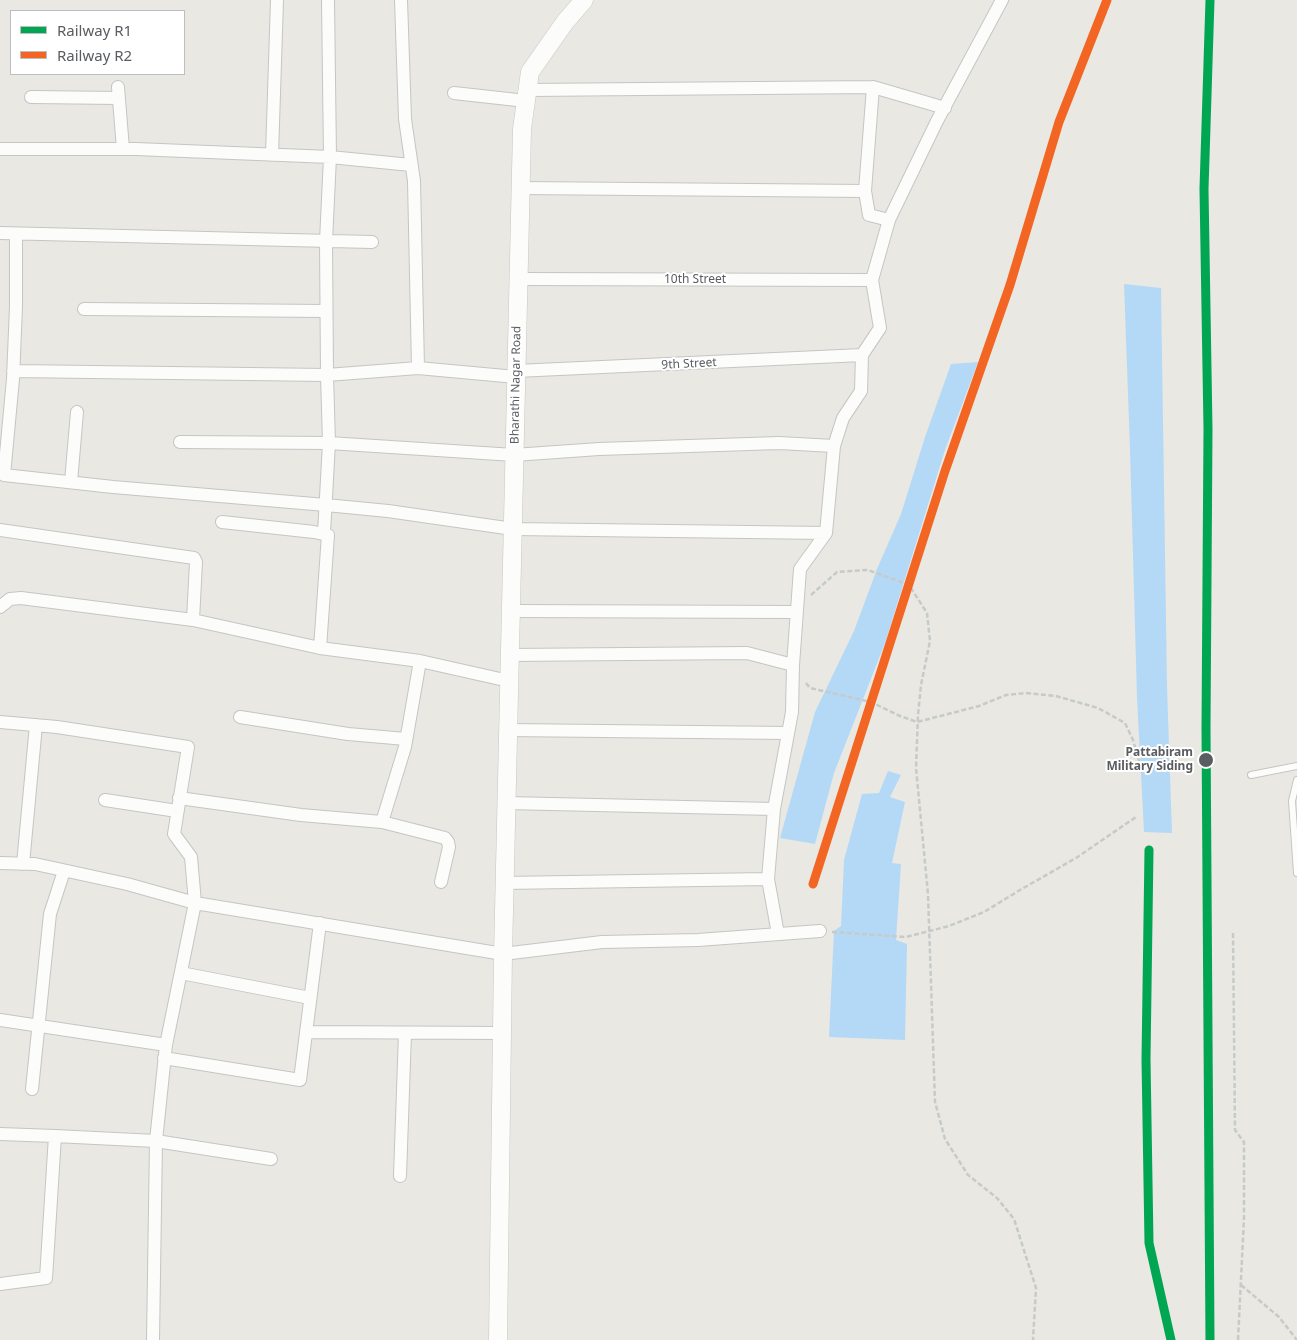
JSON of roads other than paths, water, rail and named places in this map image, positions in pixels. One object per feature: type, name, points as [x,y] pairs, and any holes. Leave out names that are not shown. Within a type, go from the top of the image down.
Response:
[{"type":"main road","name":"Bharathi Nagar Road","points":[[498,1340],[504,883],[522,129],[530,72],[565,22],[584,0]]},
{"type":"street","points":[[272,155],[277,0]]},
{"type":"street","points":[[324,533],[330,443],[326,311],[326,241],[330,157],[328,0]]},
{"type":"street","points":[[401,0],[405,119],[414,181],[418,368]]},
{"type":"street","points":[[778,934],[768,880],[774,809],[792,712],[800,569],[826,533],[834,446],[843,418],[861,392],[862,355],[880,328],[872,280],[890,220],[944,108],[1002,0]]},
{"type":"street","points":[[873,87],[865,191],[869,215],[890,220]]},
{"type":"street","points":[[454,93],[527,95],[873,87],[944,108]]},
{"type":"street","points":[[31,97],[119,93],[123,149]]},
{"type":"street","points":[[0,149],[123,149],[330,157],[411,165]]},
{"type":"street","points":[[521,188],[865,191]]},
{"type":"street","points":[[0,233],[372,242]]},
{"type":"street","points":[[16,234],[16,306],[13,371],[4,475],[326,505],[513,529],[826,533]]},
{"type":"street","name":"10th Street","points":[[518,279],[872,280]]},
{"type":"street","points":[[84,309],[326,311]]},
{"type":"street","name":"9th Street","points":[[13,371],[327,375],[418,368],[516,374],[862,355]]},
{"type":"street","points":[[70,482],[77,412]]},
{"type":"street","points":[[180,442],[330,443],[514,455],[599,449],[770,443],[834,446]]},
{"type":"street","points":[[222,522],[328,535],[320,648]]},
{"type":"street","points":[[0,530],[194,558],[196,562],[193,620]]},
{"type":"street","points":[[0,607],[10,599],[21,598],[193,620],[320,648],[420,660],[509,681]]},
{"type":"street","points":[[511,611],[797,612]]},
{"type":"street","points":[[510,655],[747,653],[794,665]]},
{"type":"street","points":[[382,822],[406,739],[420,660]]},
{"type":"street","points":[[240,717],[348,734],[406,739]]},
{"type":"street","points":[[0,722],[36,725],[188,747],[174,834],[191,856],[195,903],[166,1045],[156,1141],[153,1340]]},
{"type":"street","points":[[24,864],[36,725]]},
{"type":"street","points":[[508,730],[788,733]]},
{"type":"street","points":[[180,798],[301,815],[382,822],[445,838],[448,842],[448,847],[441,882]]},
{"type":"street","points":[[105,800],[177,812]]},
{"type":"street","points":[[506,804],[774,809]]},
{"type":"street","points":[[0,863],[35,864],[128,884],[195,903],[503,954],[602,942],[698,940],[820,932]]},
{"type":"street","points":[[32,1089],[40,1026],[50,914],[64,871]]},
{"type":"street","points":[[504,883],[768,880]]},
{"type":"street","points":[[164,1058],[300,1080],[320,924]]},
{"type":"street","points":[[181,973],[310,998]]},
{"type":"street","points":[[0,1020],[166,1045]]},
{"type":"street","points":[[306,1032],[502,1033]]},
{"type":"street","points":[[400,1176],[405,1033]]},
{"type":"street","points":[[0,1134],[156,1141],[271,1159]]},
{"type":"street","points":[[0,1284],[46,1278],[55,1136]]},
{"type":"lane","points":[[1251,776],[1297,766]]},
{"type":"lane","points":[[1297,780],[1292,801],[1297,873]]},
{"type":"water","points":[[1124,284],[1161,288],[1167,687],[1172,833],[1144,832],[1137,698]]},
{"type":"water","points":[[978,362],[945,450],[885,643],[834,773],[815,844],[780,838],[815,712],[854,631],[877,569],[901,514],[925,437],[951,364]]},
{"type":"water","points":[[888,771],[901,775],[890,797],[905,802],[892,863],[901,864],[896,940],[907,944],[905,1040],[829,1037],[834,931],[841,926],[844,860],[862,794],[879,793]]},
{"type":"rail line","name":"R2","points":[[813,884],[945,471],[1010,285],[1059,122],[1107,0]]},
{"type":"rail line","name":"R1","points":[[1210,0],[1204,189],[1208,429],[1206,728],[1210,1340]]},
{"type":"rail line","name":"R1","points":[[1149,850],[1146,1059],[1149,1243],[1171,1340]]},
{"type":"place","name":"Pattabiram Military Siding","points":[[1206,760]]}]
